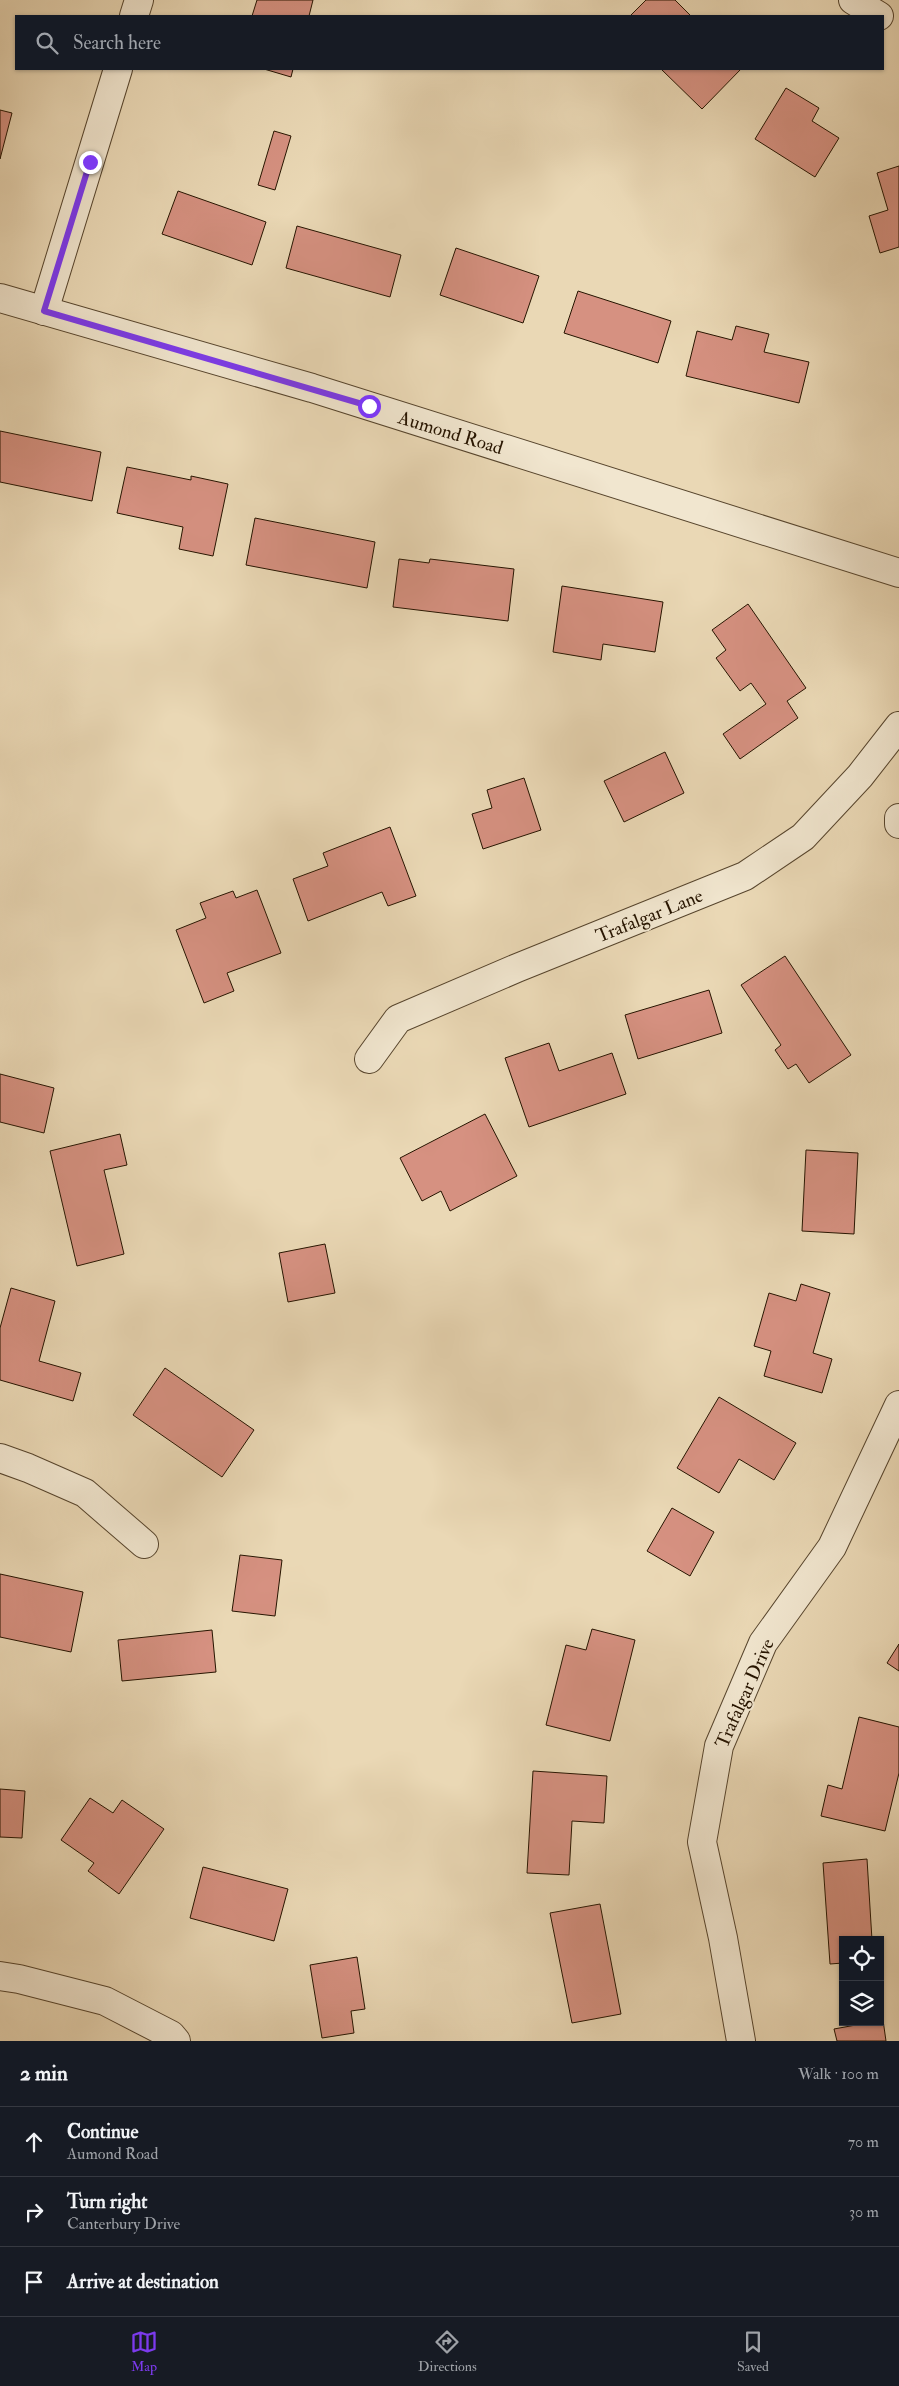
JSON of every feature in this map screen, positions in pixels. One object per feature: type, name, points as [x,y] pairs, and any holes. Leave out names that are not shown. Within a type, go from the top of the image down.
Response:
[{"type":"street","points":[[134,15],[139,0]]},
{"type":"street","points":[[853,0],[877,15]]},
{"type":"street","points":[[884,19],[899,29]]},
{"type":"street","points":[[44,311],[118,70]]},
{"type":"street","name":"Aumond Road","points":[[0,298],[312,388],[899,573]]},
{"type":"street","name":"Trafalgar Lane","points":[[369,1059],[398,1019],[517,968],[745,876],[802,837],[860,776],[899,726]]},
{"type":"street","points":[[899,818],[899,824]]},
{"type":"street","name":"Trafalgar Drive","points":[[741,2041],[723,1938],[702,1842],[718,1746],[763,1643],[832,1547],[899,1405]]},
{"type":"street","points":[[0,1458],[85,1493],[144,1544]]},
{"type":"street","points":[[0,1976],[19,1979],[104,2002],[171,2035],[176,2041]]},
{"type":"building","points":[[257,0],[313,0],[309,15],[252,15]]},
{"type":"building","points":[[646,0],[675,0],[690,15],[631,15]]},
{"type":"building","points":[[267,70],[293,70],[291,77]]},
{"type":"building","points":[[662,70],[740,70],[702,109]]},
{"type":"building","points":[[786,88],[819,108],[812,121],[839,138],[815,177],[755,139]]},
{"type":"building","points":[[0,110],[12,113],[0,159]]},
{"type":"building","points":[[274,131],[291,136],[275,190],[258,185]]},
{"type":"building","points":[[899,166],[899,247],[880,253],[869,216],[888,210],[877,173]]},
{"type":"building","points":[[178,191],[266,222],[252,265],[162,234]]},
{"type":"building","points":[[297,226],[401,255],[390,297],[286,268]]},
{"type":"building","points":[[456,248],[539,276],[523,323],[440,295]]},
{"type":"building","points":[[578,291],[671,321],[658,363],[564,333]]},
{"type":"building","points":[[736,326],[769,334],[764,352],[809,362],[799,403],[686,376],[697,331],[732,340]]},
{"type":"building","points":[[0,431],[101,452],[92,501],[0,482]]},
{"type":"building","points":[[127,467],[191,480],[191,476],[228,484],[213,556],[179,549],[183,527],[117,513]]},
{"type":"building","points":[[255,518],[375,542],[367,588],[246,565]]},
{"type":"building","points":[[399,559],[429,563],[430,559],[514,569],[508,621],[393,607]]},
{"type":"building","points":[[562,586],[663,602],[655,652],[603,644],[601,660],[553,652]]},
{"type":"building","points":[[748,604],[806,688],[787,701],[798,718],[740,759],[723,734],[766,704],[751,683],[740,691],[716,658],[726,650],[712,630]]},
{"type":"building","points":[[665,752],[684,793],[624,822],[604,781]]},
{"type":"building","points":[[524,778],[541,830],[483,849],[472,814],[492,808],[487,790]]},
{"type":"building","points":[[390,827],[416,896],[388,906],[382,892],[308,921],[293,879],[328,866],[323,853]]},
{"type":"building","points":[[257,890],[281,953],[227,973],[234,991],[204,1003],[176,930],[206,918],[200,903],[233,891],[236,898]]},
{"type":"building","points":[[785,956],[851,1055],[809,1083],[796,1064],[788,1069],[775,1050],[781,1045],[741,985]]},
{"type":"building","points":[[709,990],[722,1033],[638,1059],[625,1015]]},
{"type":"building","points":[[549,1043],[559,1071],[612,1053],[626,1094],[529,1127],[505,1058]]},
{"type":"building","points":[[0,1074],[54,1088],[44,1133],[0,1122]]},
{"type":"building","points":[[485,1114],[517,1176],[450,1211],[441,1191],[422,1201],[400,1158]]},
{"type":"building","points":[[120,1134],[127,1165],[104,1170],[124,1254],[77,1266],[50,1151]]},
{"type":"building","points":[[806,1150],[858,1153],[854,1234],[802,1231]]},
{"type":"building","points":[[325,1244],[335,1293],[288,1302],[279,1253]]},
{"type":"building","points":[[801,1284],[830,1293],[813,1353],[832,1359],[822,1393],[764,1376],[771,1351],[754,1346],[769,1293],[796,1301]]},
{"type":"building","points":[[11,1288],[55,1301],[39,1361],[81,1373],[73,1401],[0,1380],[0,1328]]},
{"type":"building","points":[[165,1368],[254,1430],[222,1477],[133,1415]]},
{"type":"building","points":[[719,1397],[796,1443],[774,1480],[739,1459],[719,1493],[677,1468]]},
{"type":"building","points":[[672,1508],[714,1532],[690,1576],[647,1551]]},
{"type":"building","points":[[240,1555],[282,1560],[275,1616],[232,1611]]},
{"type":"building","points":[[0,1574],[83,1592],[71,1652],[0,1637]]},
{"type":"building","points":[[592,1629],[635,1640],[610,1741],[546,1725],[566,1645],[586,1650]]},
{"type":"building","points":[[212,1630],[216,1672],[122,1681],[118,1640]]},
{"type":"building","points":[[899,1644],[899,1671],[887,1663]]},
{"type":"building","points":[[859,1717],[899,1727],[899,1773],[885,1831],[821,1816],[828,1785],[842,1789]]},
{"type":"building","points":[[533,1771],[607,1776],[604,1823],[572,1821],[569,1875],[527,1873]]},
{"type":"building","points":[[0,1789],[25,1791],[22,1838],[0,1837]]},
{"type":"building","points":[[90,1798],[113,1813],[122,1800],[164,1829],[119,1894],[88,1871],[94,1863],[61,1840]]},
{"type":"building","points":[[867,1859],[872,1936],[839,1936],[839,1963],[830,1964],[823,1863]]},
{"type":"building","points":[[203,1867],[288,1889],[274,1941],[190,1918]]},
{"type":"building","points":[[600,1904],[621,2014],[572,2023],[550,1913]]},
{"type":"building","points":[[357,1957],[365,2009],[351,2011],[354,2033],[322,2038],[310,1965]]},
{"type":"building","points":[[850,2026],[884,2026],[886,2041],[837,2041],[834,2029]]},
{"type":"route","points":[[90,162],[44,311],[369,406]]}]
